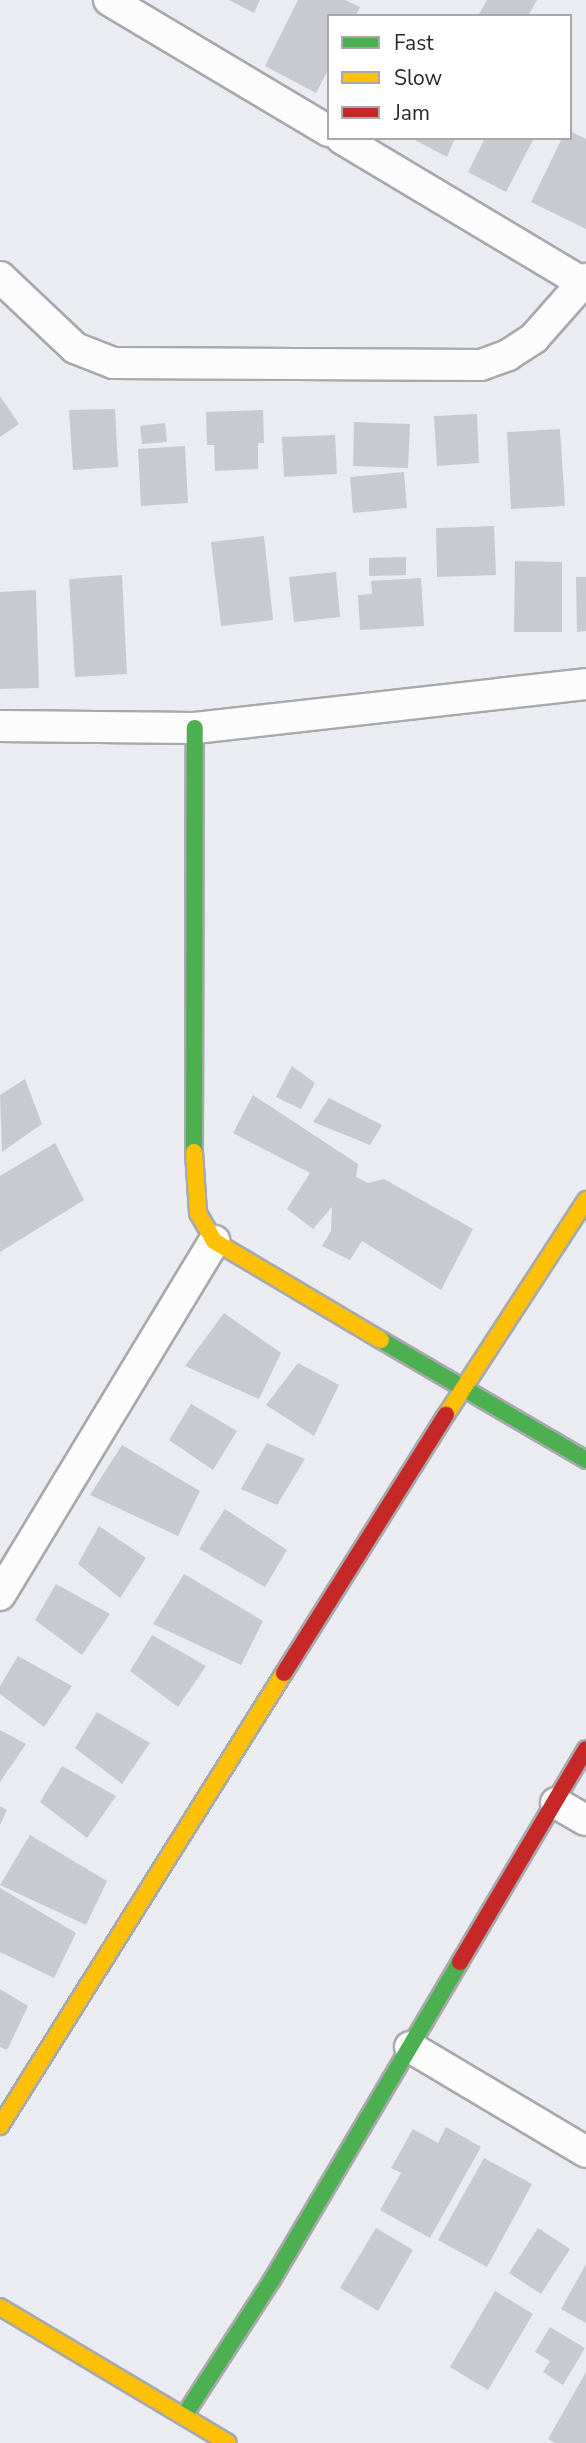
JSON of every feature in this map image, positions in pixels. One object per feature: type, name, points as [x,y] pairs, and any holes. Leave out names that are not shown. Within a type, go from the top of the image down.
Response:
[{"type":"street","points":[[109,0],[327,130]]},
{"type":"street","points":[[0,277],[75,348],[113,363],[481,365],[508,355],[534,338],[585,281],[344,140]]},
{"type":"street","points":[[0,726],[195,728],[586,684]]},
{"type":"street","points":[[195,728],[193,1132],[198,1213],[214,1241],[586,1460]]},
{"type":"street","points":[[0,2126],[462,1389],[586,1200]]},
{"type":"street","points":[[0,1595],[214,1241]]},
{"type":"street","points":[[184,2416],[272,2280],[586,1749]]},
{"type":"street","points":[[556,1803],[586,1820]]},
{"type":"street","points":[[410,2048],[586,2152]]},
{"type":"street","points":[[0,2307],[229,2443]]},
{"type":"building","points":[[229,0],[260,0],[254,13]]},
{"type":"building","points":[[298,0],[345,0],[360,7],[357,14],[327,14],[327,72],[316,93],[265,66]]},
{"type":"building","points":[[487,0],[537,0],[529,14],[479,14]]},
{"type":"building","points":[[572,132],[586,139],[586,229],[531,202],[561,140],[572,140]]},
{"type":"building","points":[[415,140],[454,140],[447,157]]},
{"type":"building","points":[[484,140],[533,140],[506,192],[468,172]]},
{"type":"building","points":[[0,396],[19,424],[0,437]]},
{"type":"building","points":[[115,409],[118,467],[73,470],[69,410]]},
{"type":"building","points":[[263,410],[264,443],[258,443],[258,469],[215,471],[214,445],[207,445],[206,412]]},
{"type":"building","points":[[477,414],[479,463],[437,466],[434,416]]},
{"type":"building","points":[[354,422],[410,424],[408,468],[353,466]]},
{"type":"building","points":[[165,423],[167,442],[142,444],[140,426]]},
{"type":"building","points":[[560,429],[565,506],[511,509],[507,432]]},
{"type":"building","points":[[335,435],[337,474],[284,477],[282,437]]},
{"type":"building","points":[[185,446],[188,503],[141,506],[138,449]]},
{"type":"building","points":[[404,472],[407,508],[353,513],[350,477]]},
{"type":"building","points":[[494,526],[496,575],[437,577],[436,528]]},
{"type":"building","points":[[264,536],[273,620],[221,626],[211,542]]},
{"type":"building","points":[[406,557],[406,575],[369,576],[369,558]]},
{"type":"building","points":[[515,561],[562,562],[562,632],[514,632]]},
{"type":"building","points":[[336,572],[340,617],[294,622],[289,577]]},
{"type":"building","points":[[122,575],[127,674],[75,677],[69,579]]},
{"type":"building","points":[[576,577],[586,577],[586,631],[577,632]]},
{"type":"building","points":[[421,578],[424,626],[360,630],[358,595],[372,594],[371,581]]},
{"type":"building","points":[[36,590],[39,688],[0,689],[0,592]]},
{"type":"building","points":[[292,1066],[315,1083],[301,1109],[276,1097]]},
{"type":"building","points":[[25,1079],[42,1124],[2,1152],[0,1095]]},
{"type":"building","points":[[253,1095],[358,1164],[356,1177],[368,1183],[384,1179],[473,1229],[441,1290],[362,1241],[350,1260],[322,1246],[331,1231],[332,1207],[313,1229],[287,1209],[310,1173],[233,1133]]},
{"type":"building","points":[[329,1098],[382,1125],[370,1145],[313,1122]]},
{"type":"building","points":[[55,1143],[84,1200],[0,1252],[0,1176]]},
{"type":"building","points":[[224,1313],[281,1353],[259,1399],[185,1366]]},
{"type":"building","points":[[298,1363],[339,1385],[314,1436],[266,1405]]},
{"type":"building","points":[[191,1404],[237,1431],[213,1470],[169,1440]]},
{"type":"building","points":[[267,1443],[305,1459],[277,1505],[241,1489]]},
{"type":"building","points":[[122,1445],[200,1491],[178,1536],[90,1495]]},
{"type":"building","points":[[225,1509],[287,1550],[265,1587],[199,1549]]},
{"type":"building","points":[[99,1526],[146,1558],[120,1598],[78,1564]]},
{"type":"building","points":[[184,1574],[263,1621],[241,1665],[153,1624]]},
{"type":"building","points":[[56,1584],[110,1614],[82,1655],[35,1620]]},
{"type":"building","points":[[152,1635],[206,1666],[178,1707],[130,1671]]},
{"type":"building","points":[[18,1656],[72,1686],[44,1727],[0,1694],[0,1686]]},
{"type":"building","points":[[97,1712],[150,1743],[122,1784],[75,1748]]},
{"type":"building","points":[[0,1730],[26,1744],[0,1782]]},
{"type":"building","points":[[62,1766],[116,1796],[87,1838],[40,1802]]},
{"type":"building","points":[[0,1806],[7,1810],[0,1825]]},
{"type":"building","points":[[30,1835],[107,1881],[86,1925],[0,1885]]},
{"type":"building","points":[[0,1888],[76,1933],[54,1978],[0,1952]]},
{"type":"building","points":[[0,1989],[28,2006],[7,2050],[0,2047]]},
{"type":"building","points":[[446,2127],[481,2147],[430,2238],[380,2210],[401,2173],[391,2168],[413,2129],[438,2143]]},
{"type":"building","points":[[484,2158],[532,2184],[487,2267],[438,2240]]},
{"type":"building","points":[[376,2228],[413,2250],[378,2311],[340,2288]]},
{"type":"building","points":[[538,2228],[570,2249],[541,2294],[509,2273]]},
{"type":"building","points":[[586,2264],[586,2323],[561,2309]]},
{"type":"building","points":[[495,2291],[533,2314],[488,2390],[450,2367]]},
{"type":"building","points":[[550,2327],[585,2348],[563,2385],[543,2372],[550,2361],[535,2352]]},
{"type":"building","points":[[586,2372],[586,2443],[555,2443],[548,2439]]},
{"type":"traffic: fast","points":[[194,1152],[195,728]]},
{"type":"traffic: fast","points":[[381,1340],[586,1460]]},
{"type":"traffic: fast","points":[[184,2416],[272,2280],[460,1962]]},
{"type":"traffic: slow","points":[[194,1152],[198,1213],[214,1241],[381,1340]]},
{"type":"traffic: slow","points":[[446,1415],[586,1200]]},
{"type":"traffic: slow","points":[[0,2126],[284,1673]]},
{"type":"traffic: slow","points":[[0,2307],[228,2443]]},
{"type":"traffic: jam","points":[[284,1673],[446,1415]]},
{"type":"traffic: jam","points":[[460,1962],[586,1749]]}]
